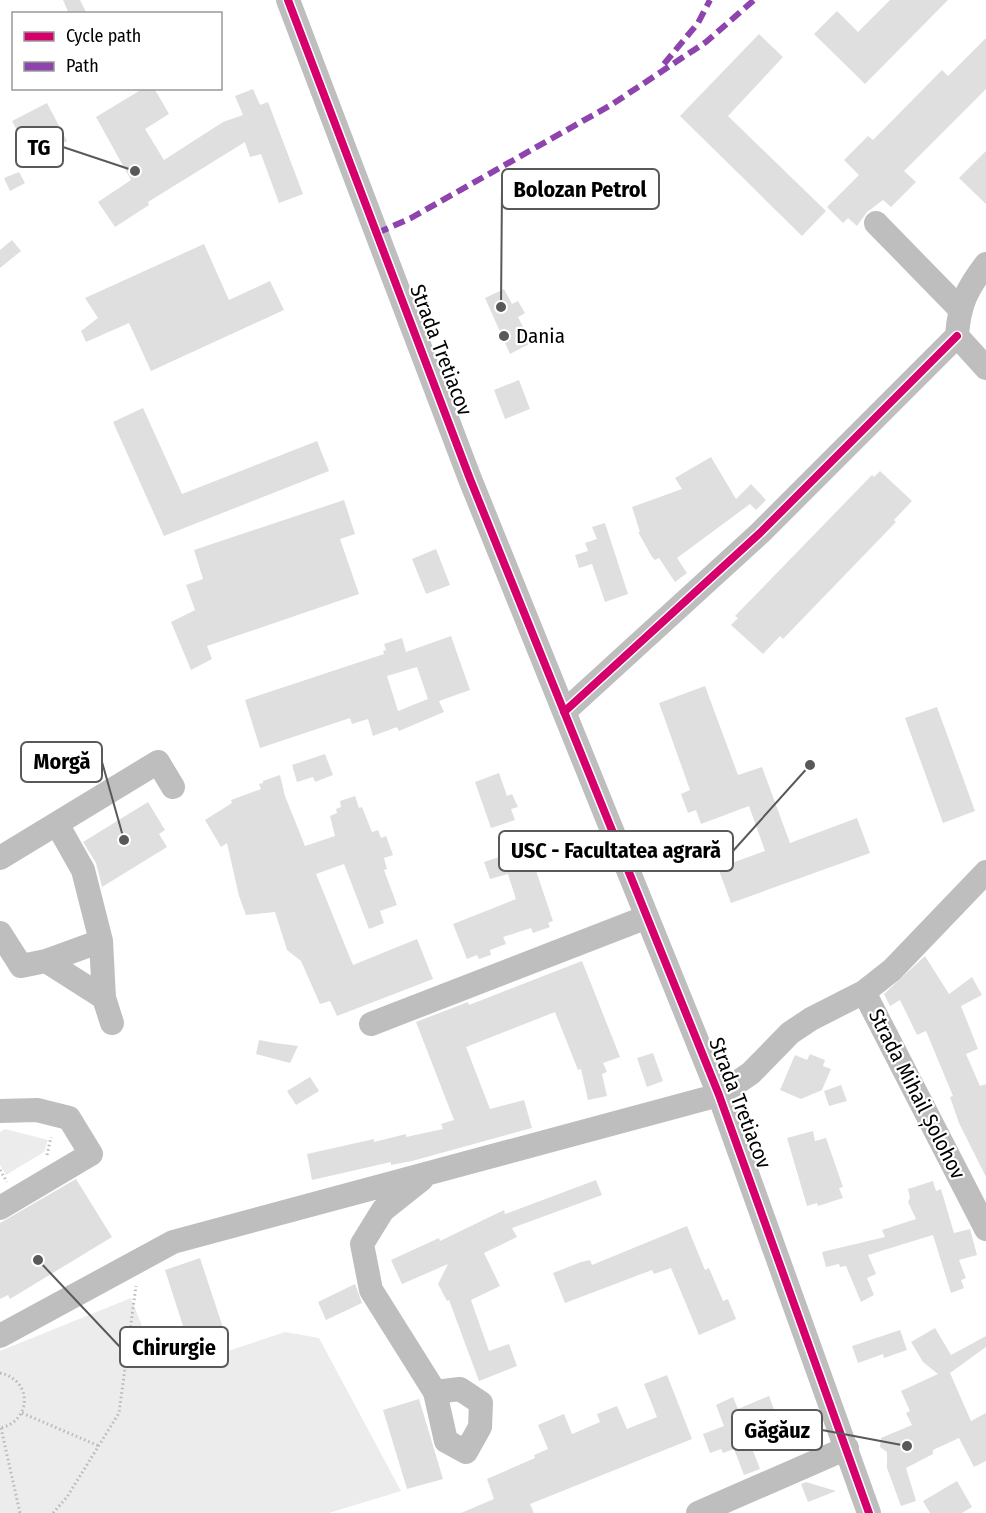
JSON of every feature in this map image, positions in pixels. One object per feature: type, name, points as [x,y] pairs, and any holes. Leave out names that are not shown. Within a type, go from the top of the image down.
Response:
[{"type":"street","name":"Strada Tretiacov","points":[[288,0],[470,479],[719,1095],[869,1513]]},
{"type":"street","points":[[876,223],[959,308]]},
{"type":"street","points":[[564,712],[760,533],[957,336],[959,308],[973,281],[986,264]]},
{"type":"street","points":[[957,336],[986,368]]},
{"type":"street","points":[[0,858],[158,762],[173,787]]},
{"type":"street","points":[[57,824],[83,870],[100,941],[104,998],[112,1023]]},
{"type":"street","points":[[0,1336],[173,1242],[433,1170],[719,1095],[751,1073],[790,1033],[811,1019],[864,992],[892,970],[986,872]]},
{"type":"street","points":[[371,1024],[647,917]]},
{"type":"street","points":[[0,933],[21,966],[46,961],[100,941]]},
{"type":"street","points":[[46,961],[104,998]]},
{"type":"street","name":"Strada Mihail Șolohov","points":[[864,992],[986,1229]]},
{"type":"street","points":[[0,1111],[37,1110],[69,1118],[91,1154],[0,1208]]},
{"type":"street","points":[[433,1170],[383,1210],[362,1244],[371,1290],[435,1392]]},
{"type":"street","points":[[698,1513],[847,1448]]},
{"type":"path","points":[[42,1134],[51,1137],[46,1158]]},
{"type":"path","points":[[53,1513],[68,1497],[119,1413],[137,1280]]},
{"type":"path","points":[[0,1374],[10,1376],[22,1388],[25,1396],[22,1413],[10,1425],[1,1428],[20,1513]]},
{"type":"path","points":[[22,1413],[99,1446]]},
{"type":"shaded area","points":[[5,1129],[48,1140],[44,1152],[6,1175],[0,1165],[0,1132]]},
{"type":"shaded area","points":[[131,1298],[157,1364],[195,1362],[285,1332],[319,1338],[401,1491],[329,1513],[0,1513],[0,1351]]},
{"type":"building","points":[[63,0],[80,0],[86,12],[68,12]]},
{"type":"building","points":[[890,0],[948,0],[865,84],[814,34],[837,11],[858,32]]},
{"type":"building","points":[[759,34],[783,57],[728,116],[826,211],[802,236],[680,116]]},
{"type":"building","points":[[986,38],[986,89],[904,171],[916,182],[891,207],[883,200],[867,212],[857,226],[848,218],[843,223],[827,207],[859,175],[844,160],[868,136],[873,140],[942,70],[948,76]]},
{"type":"building","points":[[253,89],[260,105],[268,102],[303,194],[279,203],[261,154],[250,157],[245,142],[148,202],[149,205],[115,227],[98,202],[131,180],[96,117],[141,90],[155,90],[169,114],[145,129],[164,160],[223,122],[243,115],[235,96]]},
{"type":"building","points":[[47,103],[67,141],[32,159],[12,121]]},
{"type":"building","points":[[986,151],[986,204],[959,178]]},
{"type":"building","points":[[19,172],[25,183],[10,191],[4,178]]},
{"type":"building","points":[[12,240],[21,251],[0,268],[0,250]]},
{"type":"building","points":[[204,244],[229,300],[270,281],[284,310],[151,371],[129,323],[86,342],[81,331],[98,318],[85,298]]},
{"type":"building","points":[[504,289],[512,304],[518,301],[525,313],[518,317],[531,343],[510,354],[485,298]]},
{"type":"building","points":[[519,380],[530,409],[505,419],[494,390]]},
{"type":"building","points":[[143,408],[182,494],[317,441],[329,471],[164,536],[113,422]]},
{"type":"building","points":[[711,457],[736,499],[751,484],[766,500],[756,510],[750,504],[677,558],[687,573],[675,582],[659,558],[655,560],[652,557],[638,532],[640,532],[632,507],[682,489],[675,478]]},
{"type":"building","points":[[880,471],[912,501],[894,520],[896,522],[783,639],[780,636],[763,654],[731,625],[738,618],[735,616],[872,475],[874,477]]},
{"type":"building","points":[[344,500],[355,534],[340,539],[359,594],[207,646],[212,659],[191,670],[171,622],[195,610],[186,585],[203,579],[194,550]]},
{"type":"building","points":[[605,523],[628,594],[605,602],[592,564],[579,568],[575,555],[588,551],[585,543],[597,539],[592,527]]},
{"type":"building","points":[[436,549],[450,585],[426,594],[412,559]]},
{"type":"building","points":[[451,636],[470,690],[439,701],[444,712],[399,731],[397,727],[373,736],[368,719],[352,724],[350,718],[260,748],[245,700],[384,654],[383,651],[386,650],[384,644],[402,638],[406,652]],"holes":[[[417,667],[428,699],[398,711],[387,676]]]},
{"type":"building","points":[[705,686],[738,775],[762,767],[790,843],[857,818],[870,853],[731,903],[718,868],[765,851],[749,806],[701,824],[696,810],[688,813],[681,794],[690,790],[659,703]]},
{"type":"building","points":[[937,707],[975,811],[943,823],[905,718]]},
{"type":"building","points":[[325,754],[333,775],[315,782],[313,777],[297,782],[292,765]]},
{"type":"building","points":[[499,773],[507,796],[512,794],[518,807],[511,809],[515,820],[491,828],[475,782]]},
{"type":"building","points":[[280,775],[285,796],[305,846],[335,836],[330,816],[337,813],[336,809],[341,807],[340,801],[355,796],[372,832],[378,830],[381,838],[386,836],[393,855],[384,858],[387,869],[384,870],[397,905],[380,911],[384,923],[369,929],[344,864],[316,874],[353,965],[417,939],[433,979],[337,1016],[330,1001],[320,1004],[301,961],[287,950],[275,912],[246,915],[239,896],[227,843],[221,847],[205,820],[232,803],[231,800],[261,789],[259,784],[263,781]]},
{"type":"building","points":[[148,802],[165,830],[159,834],[167,847],[102,887],[96,863],[83,842]]},
{"type":"building","points":[[528,847],[553,921],[548,923],[550,927],[533,933],[531,928],[503,937],[506,944],[490,950],[491,955],[479,959],[477,955],[467,959],[453,924],[516,899],[508,874],[490,879],[484,862]]},
{"type":"building","points":[[925,956],[949,994],[972,977],[982,995],[961,1006],[978,1049],[966,1054],[980,1086],[986,1084],[986,1177],[959,1123],[950,1097],[953,1096],[926,1031],[917,1035],[900,1000],[890,1006],[884,994]]},
{"type":"building","points":[[582,961],[620,1057],[603,1063],[607,1072],[602,1074],[607,1096],[588,1100],[581,1069],[578,1070],[555,1012],[466,1047],[490,1109],[524,1100],[532,1128],[412,1161],[391,1165],[391,1162],[312,1180],[307,1154],[374,1139],[374,1142],[406,1134],[406,1137],[443,1129],[441,1124],[454,1120],[416,1022],[468,1002],[469,1005]]},
{"type":"building","points":[[259,1040],[298,1046],[290,1063],[256,1054]]},
{"type":"building","points":[[653,1053],[663,1081],[647,1087],[637,1058]]},
{"type":"building","points":[[810,1054],[825,1060],[823,1066],[831,1069],[822,1090],[801,1099],[780,1090],[795,1055],[807,1060]]},
{"type":"building","points":[[310,1077],[319,1091],[296,1105],[287,1091]]},
{"type":"building","points":[[841,1085],[847,1101],[829,1106],[824,1091]]},
{"type":"building","points":[[813,1131],[815,1141],[826,1138],[843,1187],[839,1188],[843,1198],[818,1206],[817,1203],[807,1206],[787,1138]]},
{"type":"building","points":[[76,1179],[112,1237],[10,1299],[8,1295],[0,1299],[0,1223]]},
{"type":"building","points":[[596,1180],[602,1195],[512,1228],[517,1237],[484,1253],[500,1286],[471,1300],[489,1351],[509,1344],[517,1366],[479,1381],[449,1300],[447,1301],[438,1284],[448,1264],[402,1284],[391,1260],[439,1238],[440,1241],[504,1210],[505,1214]]},
{"type":"building","points":[[933,1181],[936,1191],[941,1189],[954,1233],[970,1229],[977,1255],[959,1260],[966,1278],[961,1280],[964,1288],[951,1293],[933,1235],[868,1255],[876,1274],[867,1278],[874,1295],[861,1302],[846,1266],[840,1267],[839,1264],[826,1267],[822,1252],[885,1237],[882,1230],[916,1219],[908,1202],[910,1198],[908,1189]]},
{"type":"building","points":[[687,1226],[705,1270],[709,1268],[723,1301],[728,1299],[736,1319],[699,1335],[671,1268],[654,1274],[652,1270],[565,1303],[553,1273],[590,1260],[592,1265]]},
{"type":"building","points":[[200,1258],[229,1346],[193,1357],[165,1270]]},
{"type":"building","points":[[355,1284],[362,1303],[326,1320],[318,1302]]},
{"type":"building","points":[[935,1328],[951,1355],[986,1336],[986,1347],[950,1373],[971,1421],[986,1413],[986,1461],[974,1467],[959,1438],[933,1450],[933,1454],[906,1468],[916,1501],[901,1506],[887,1468],[887,1452],[880,1447],[881,1438],[912,1425],[906,1413],[910,1411],[901,1391],[938,1374],[923,1362],[911,1342]]},
{"type":"building","points":[[900,1330],[907,1350],[884,1358],[883,1354],[858,1363],[852,1346]]},
{"type":"building","points":[[667,1375],[692,1439],[530,1504],[534,1513],[461,1513],[494,1499],[487,1479],[535,1458],[534,1455],[548,1449],[538,1425],[564,1414],[572,1434],[600,1422],[597,1414],[617,1406],[627,1429],[657,1417],[644,1384]]},
{"type":"building","points":[[769,1396],[782,1431],[750,1443],[760,1469],[744,1475],[734,1449],[723,1453],[721,1449],[710,1453],[703,1434],[724,1426],[716,1405],[733,1397],[738,1409]]},
{"type":"building","points":[[419,1399],[443,1479],[407,1489],[383,1410]]},
{"type":"building","points":[[957,1481],[972,1507],[962,1513],[930,1513],[923,1501]]},
{"type":"building","points":[[806,1482],[836,1491],[808,1502],[801,1484]]},
{"type":"marked path","points":[[664,64],[698,23],[710,0]]},
{"type":"marked path","points":[[377,233],[411,218],[611,105],[706,42],[754,0]]},
{"type":"cycle path","points":[[288,0],[470,479],[719,1095],[869,1513]]},
{"type":"cycle path","points":[[564,712],[760,533],[957,336]]},
{"type":"place","name":"TG","points":[[135,171]]},
{"type":"place","name":"Bolozan Petrol","points":[[501,307]]},
{"type":"place","name":"Dania","points":[[504,336]]},
{"type":"place","name":"USC - Facultatea agrară","points":[[810,765]]},
{"type":"place","name":"Morgă","points":[[124,840]]},
{"type":"place","name":"Chirurgie","points":[[38,1260]]},
{"type":"place","name":"Găgăuz","points":[[907,1446]]}]
